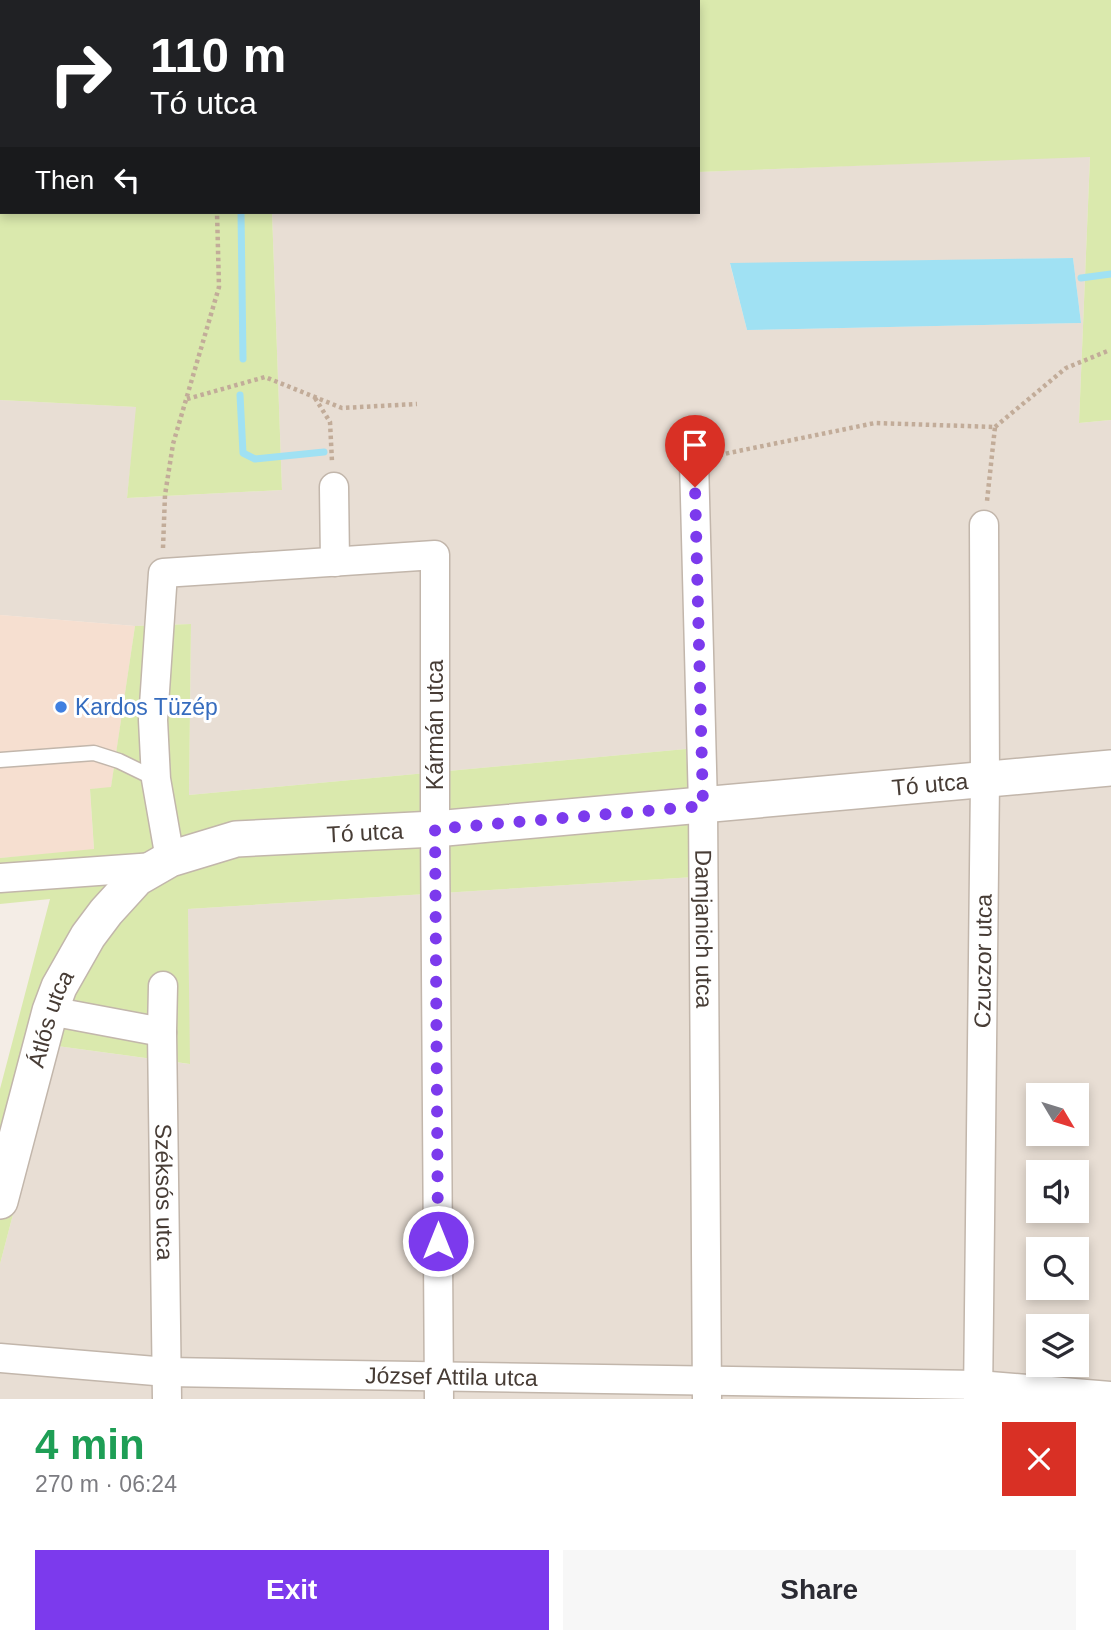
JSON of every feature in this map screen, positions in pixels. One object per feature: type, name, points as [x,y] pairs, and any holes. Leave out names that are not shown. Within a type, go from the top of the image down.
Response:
[{"type":"street","name":"Damjanich utca","points":[[694,460],[703,806],[707,1390]]},
{"type":"street","points":[[162,863],[153,720],[163,573],[335,562],[334,487]]},
{"type":"street","name":"Czuczor utca","points":[[978,1392],[985,781],[984,525]]},
{"type":"street","name":"Kármán utca","points":[[335,562],[435,555],[439,1388]]},
{"type":"street","name":"Tó utca","points":[[0,878],[162,863],[236,839],[435,829],[1111,768]]},
{"type":"street","name":"Átlós utca","points":[[0,1201],[50,1011],[59,987],[88,936],[120,896],[137,878],[162,863]]},
{"type":"street","name":"Széksós utca","points":[[163,986],[167,1385]]},
{"type":"street","points":[[50,1011],[162,1032]]},
{"type":"street","name":"József Attila utca","points":[[0,1358],[167,1385],[978,1392],[1111,1396]]},
{"type":"lane","points":[[0,760],[94,753],[119,761],[156,779]]},
{"type":"path","points":[[163,573],[164,495],[173,444],[219,287],[217,214]]},
{"type":"path","points":[[694,460],[875,423],[995,426],[1066,368],[1110,350]]},
{"type":"path","points":[[187,399],[265,377],[342,408],[417,404]]},
{"type":"path","points":[[315,397],[330,422],[334,487]]},
{"type":"path","points":[[984,525],[995,426]]},
{"type":"shaded area","points":[[1090,156],[1079,423],[1111,420],[1111,1399],[0,1399],[0,1264],[57,1046],[189,1064],[188,909],[694,877],[686,749],[189,795],[191,624],[135,626],[0,615],[0,400],[137,407],[127,498],[282,490],[272,214],[700,214],[700,172]],"holes":[[[1073,258],[1081,323],[747,330],[730,264]]]},
{"type":"shaded area","name":"Kardos Tüzép","points":[[0,615],[135,626],[111,788],[90,789],[94,850],[0,858]]},
{"type":"green space","points":[[700,0],[1111,0],[1111,420],[1079,423],[1090,157],[700,172]]},
{"type":"green space","points":[[0,214],[272,214],[282,490],[127,498],[136,407],[0,400]]},
{"type":"green space","points":[[191,624],[189,795],[686,749],[694,877],[188,909],[190,1064],[57,1046],[0,1264],[0,1089],[50,899],[0,904],[0,858],[94,849],[90,789],[111,787],[135,626]]},
{"type":"water","points":[[1073,258],[1081,323],[747,330],[730,263]]},
{"type":"waterway","points":[[241,214],[243,359]]},
{"type":"waterway","points":[[1081,278],[1111,274]]},
{"type":"waterway","points":[[240,395],[243,453],[255,459],[324,452]]},
{"type":"place","name":"Kardos Tüzép","points":[[61,707]]},
{"type":"route","points":[[438,1241],[435,829],[703,806],[695,487]]}]
